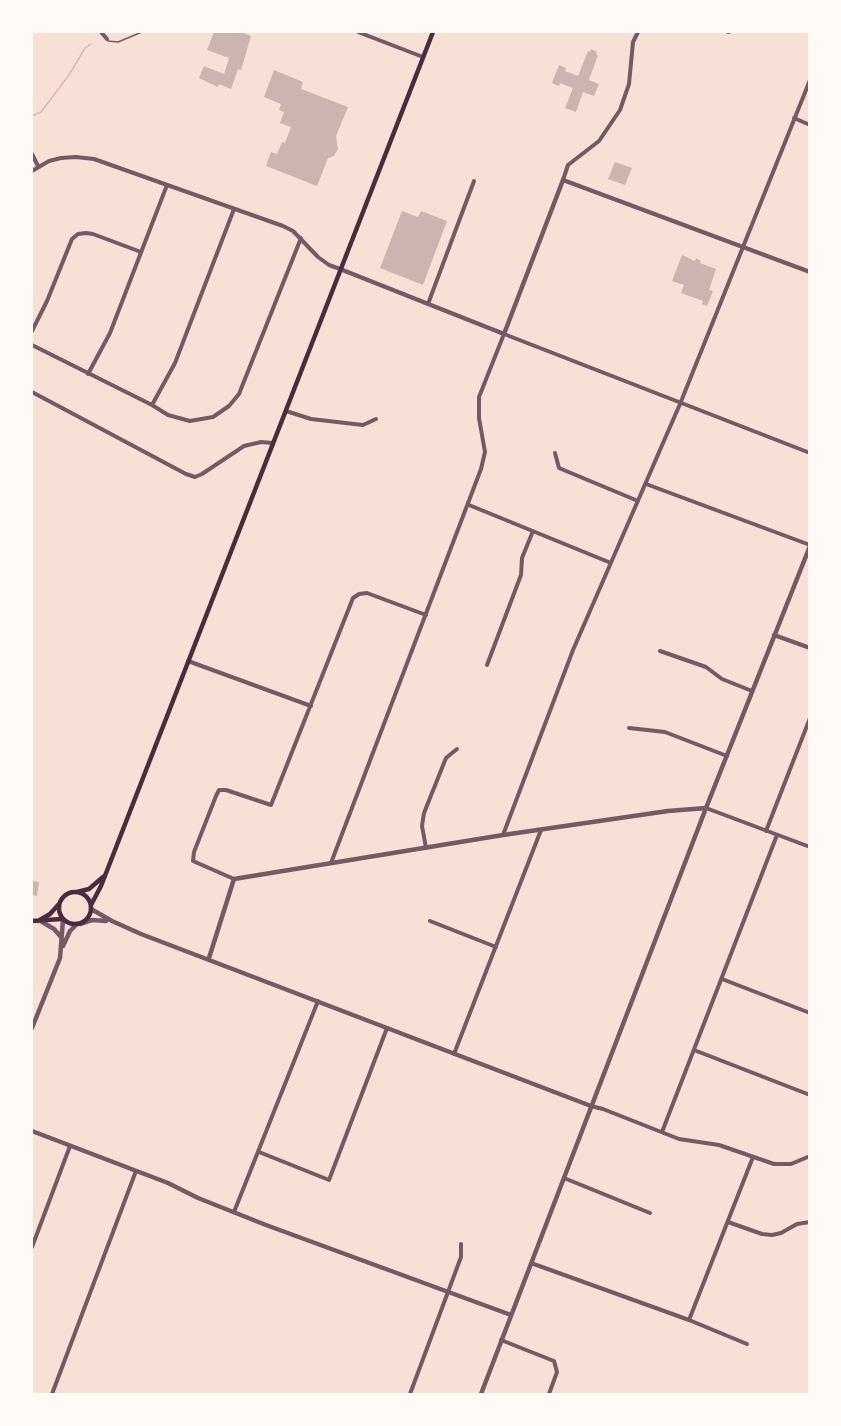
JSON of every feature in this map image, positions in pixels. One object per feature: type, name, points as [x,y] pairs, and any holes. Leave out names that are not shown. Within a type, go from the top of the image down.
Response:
[{"type":"main road","points":[[32,921],[63,920],[78,924],[87,919],[433,32]]},
{"type":"main road","points":[[40,921],[50,914],[64,895],[89,889],[103,877]]},
{"type":"main road","points":[[77,892],[86,897],[91,907]]},
{"type":"main road","points":[[59,903],[58,911],[63,920]]},
{"type":"street","points":[[101,32],[107,39]]},
{"type":"street","points":[[358,32],[423,57]]},
{"type":"street","points":[[331,863],[484,462],[479,397],[568,165],[599,141],[620,110],[629,84],[633,42],[638,32]]},
{"type":"street","points":[[503,835],[573,650],[680,404],[810,80]]},
{"type":"street","points":[[794,118],[810,125]]},
{"type":"street","points":[[32,154],[38,166]]},
{"type":"street","points":[[32,171],[49,161],[69,157],[88,158],[283,226],[293,231],[329,265],[810,453]]},
{"type":"street","points":[[562,180],[810,272]]},
{"type":"street","points":[[428,304],[474,181]]},
{"type":"street","points":[[88,374],[110,333],[166,185]]},
{"type":"street","points":[[152,405],[175,363],[234,209]]},
{"type":"street","points":[[32,331],[72,239],[78,234],[86,232],[93,234],[141,252]]},
{"type":"street","points":[[32,345],[168,415],[190,421],[213,417],[229,406],[243,386],[301,238]]},
{"type":"street","points":[[32,392],[195,477],[244,446],[261,442],[273,443]]},
{"type":"street","points":[[286,411],[311,419],[363,425],[376,419]]},
{"type":"street","points":[[555,453],[559,468],[638,501]]},
{"type":"street","points":[[481,1395],[706,808],[810,546],[646,484]]},
{"type":"street","points":[[469,505],[610,563]]},
{"type":"street","points":[[487,665],[521,575],[522,558],[533,531]]},
{"type":"street","points":[[426,615],[367,593],[353,598],[271,805],[226,790],[219,790],[194,852],[193,861],[234,879],[503,835],[668,811],[706,808],[810,847]]},
{"type":"street","points":[[774,635],[810,648]]},
{"type":"street","points":[[660,651],[706,666],[722,679],[752,691]]},
{"type":"street","points":[[188,661],[311,706]]},
{"type":"street","points":[[766,831],[810,718]]},
{"type":"street","points":[[629,728],[665,732],[727,756]]},
{"type":"street","points":[[426,848],[422,826],[424,813],[446,758],[457,749]]},
{"type":"street","points":[[454,1054],[541,830]]},
{"type":"street","points":[[662,1132],[777,835]]},
{"type":"street","points":[[209,958],[234,879]]},
{"type":"street","points":[[91,907],[111,921],[662,1132],[694,1143],[719,1145],[780,1165],[810,1156]]},
{"type":"street","points":[[62,948],[63,920]]},
{"type":"street","points":[[32,1028],[70,931],[78,924],[92,920],[111,921]]},
{"type":"street","points":[[40,921],[54,929],[62,938]]},
{"type":"street","points":[[430,921],[496,947]]},
{"type":"street","points":[[809,942],[810,931]]},
{"type":"street","points":[[722,979],[810,1013]]},
{"type":"street","points":[[234,1212],[318,1002]]},
{"type":"street","points":[[259,1152],[329,1180],[387,1028]]},
{"type":"street","points":[[694,1050],[810,1095]]},
{"type":"street","points":[[32,1131],[336,1252],[511,1315]]},
{"type":"street","points":[[32,1247],[70,1146]]},
{"type":"street","points":[[689,1320],[753,1157]]},
{"type":"street","points":[[52,1395],[136,1171]]},
{"type":"street","points":[[563,1178],[650,1213]]},
{"type":"street","points":[[728,1222],[762,1234],[772,1235],[782,1233],[797,1224],[810,1222]]},
{"type":"street","points":[[410,1395],[461,1257],[460,1244]]},
{"type":"street","points":[[531,1263],[689,1320],[747,1344]]},
{"type":"street","points":[[501,1340],[554,1361],[557,1372],[549,1395]]},
{"type":"lane","points":[[107,39],[118,42],[142,32]]},
{"type":"building","points":[[214,32],[242,32],[251,36],[241,70],[238,69],[231,89],[219,84],[218,87],[199,78],[204,66],[224,74],[229,58],[207,50]]},
{"type":"building","points":[[591,49],[598,55],[589,80],[599,84],[594,96],[583,92],[576,112],[565,108],[573,88],[560,83],[559,86],[552,83],[559,65],[566,68],[565,71],[578,76],[588,51],[590,52]]},
{"type":"building","points":[[274,70],[303,82],[301,89],[348,107],[336,136],[338,149],[334,156],[328,158],[317,186],[266,166],[271,152],[277,154],[282,142],[285,143],[291,127],[280,123],[284,112],[279,110],[281,104],[264,97]]},
{"type":"building","points":[[615,162],[632,168],[625,185],[608,179]]},
{"type":"building","points":[[402,211],[418,217],[421,211],[447,221],[423,285],[380,268]]},
{"type":"building","points":[[682,255],[695,261],[696,258],[701,261],[700,263],[716,269],[709,290],[713,291],[707,306],[702,304],[703,301],[681,293],[684,285],[672,281]]},
{"type":"building","points":[[32,881],[39,882],[37,896],[32,895]]},
{"type":"waterway","points":[[32,116],[41,112],[69,75],[85,48],[91,44]]}]
